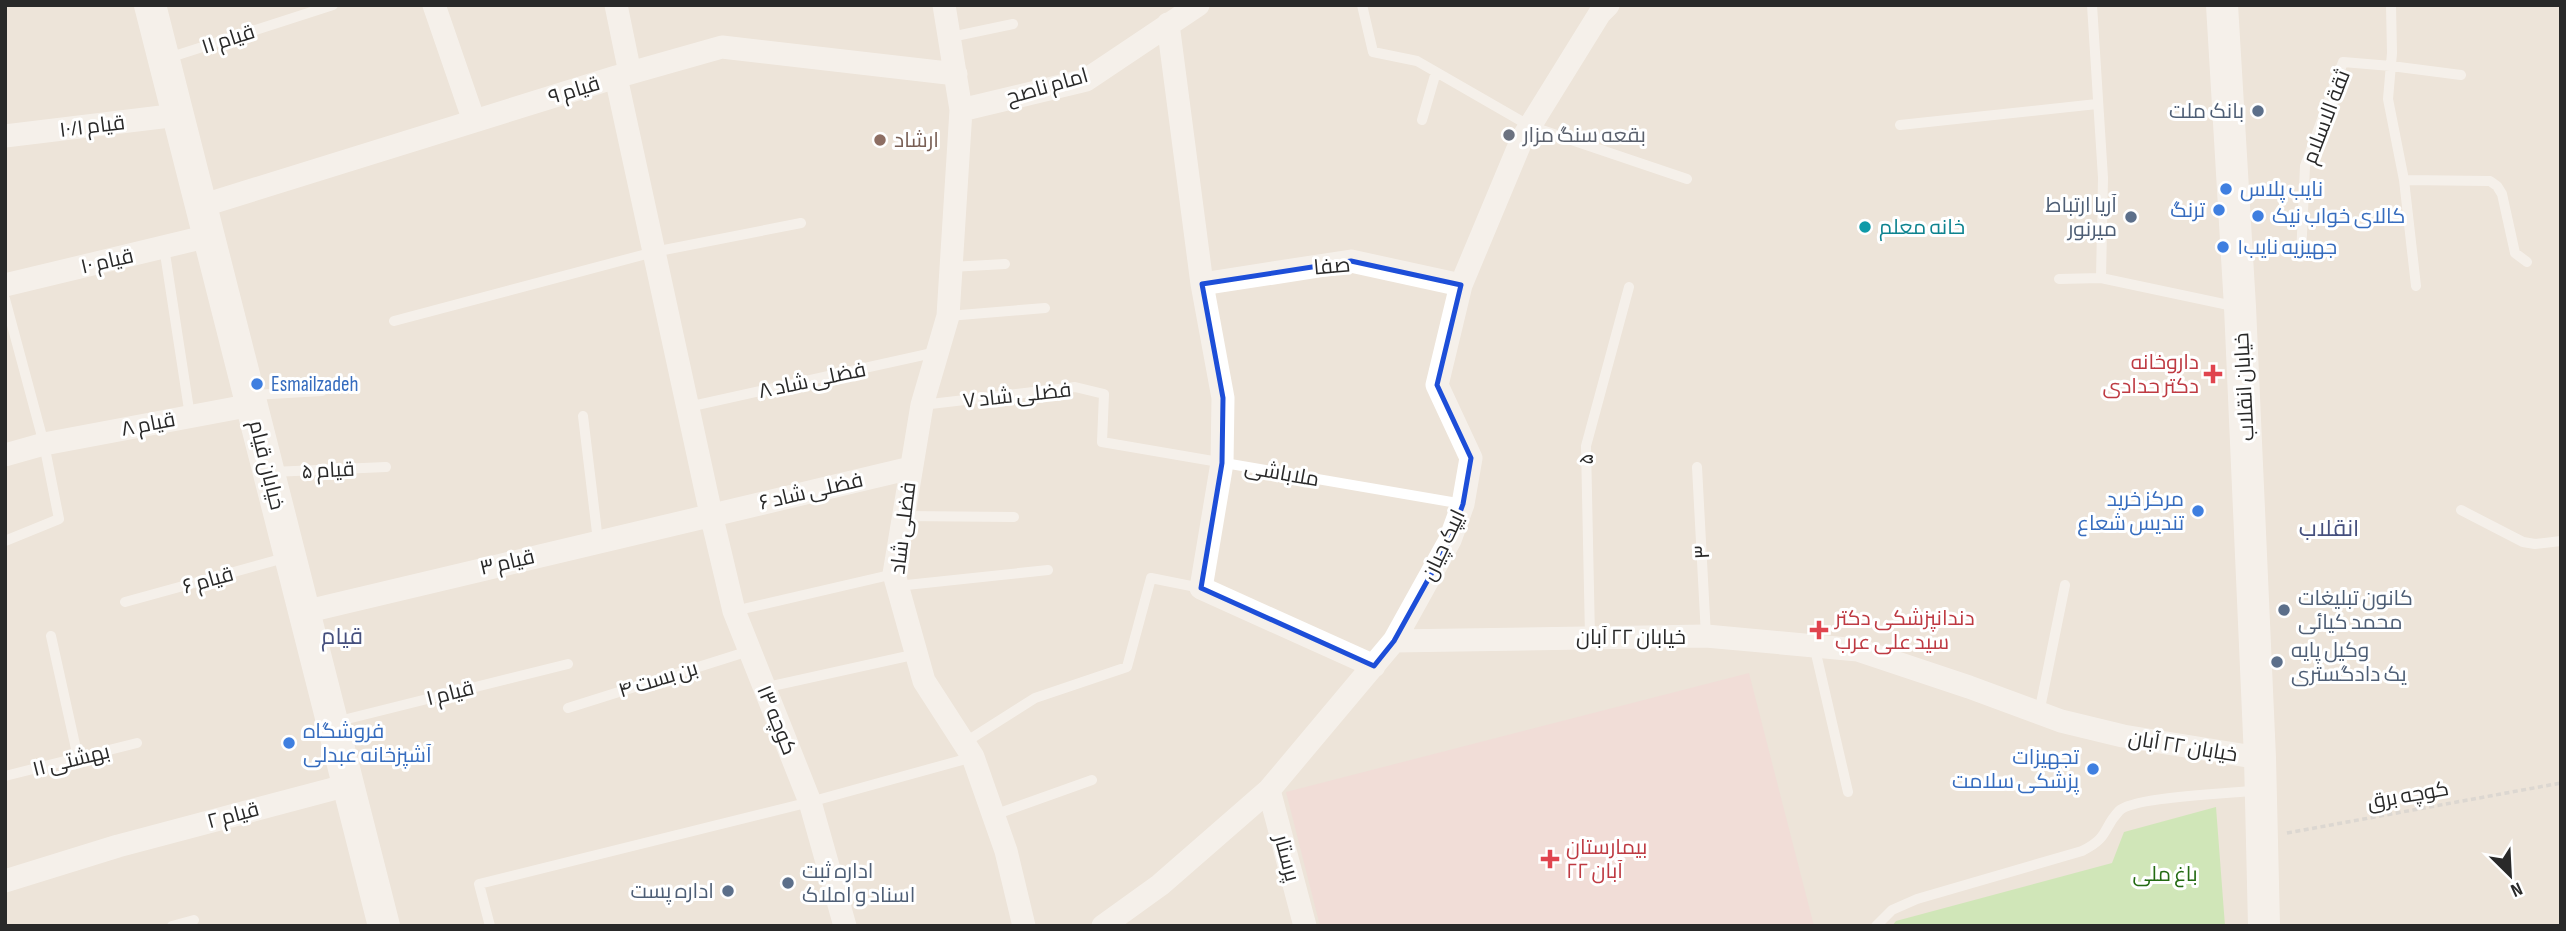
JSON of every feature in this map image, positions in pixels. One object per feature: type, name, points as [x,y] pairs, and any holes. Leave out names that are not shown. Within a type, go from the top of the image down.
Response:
[{"type":"main road","name":"خیابان قیام","points":[[150,5],[384,926]]},
{"type":"main road","name":"خیابان انقلاب","points":[[2220,9],[2240,307],[2260,758],[2264,926]]},
{"type":"main road","name":"خیابان انقلاب","points":[[2249,926],[2249,792],[2260,758]]},
{"type":"street","points":[[434,5],[474,121]]},
{"type":"street","name":"کوچه ۱۳","points":[[616,5],[623,75],[654,252],[710,514],[734,611],[810,802],[845,926]]},
{"type":"street","name":"فضلی شاد","points":[[944,5],[961,110],[948,316],[922,405],[903,516],[896,580],[924,681],[968,750],[994,814],[1024,926]]},
{"type":"street","name":"ایپک چیان","points":[[1394,641],[1450,540],[1463,505],[1471,458],[1437,385],[1461,285],[1522,139],[1608,5]]},
{"type":"street","name":"امام ناصح","points":[[961,110],[1086,80],[1194,6]]},
{"type":"street","points":[[1168,24],[1202,284],[1223,398],[1222,463],[1201,588],[1374,666]]},
{"type":"street","name":"قیام ۹","points":[[201,206],[623,75],[722,47],[956,74]]},
{"type":"street","name":"قیام ۱۰/۱","points":[[5,136],[178,115]]},
{"type":"street","name":"قیام ۱۰","points":[[5,285],[209,236]]},
{"type":"street","name":"صفا","points":[[1202,284],[1351,261],[1461,285]]},
{"type":"street","name":"قیام ۸","points":[[5,455],[44,444],[190,416],[251,400]]},
{"type":"street","name":"فضلی شاد ۶","points":[[710,514],[911,468]]},
{"type":"street","name":"قیام ۳","points":[[304,612],[710,514]]},
{"type":"street","name":"خیابان ۲۲ آبان","points":[[1394,641],[1706,636],[1858,650],[2061,722],[2123,736],[2260,758]]},
{"type":"street","points":[[1103,926],[1160,885],[1269,790],[1394,641]]},
{"type":"street","name":"قیام ۲","points":[[5,881],[118,846],[348,785]]},
{"type":"street","name":"پرستار","points":[[1269,790],[1305,926]]},
{"type":"lane","name":"قیام ۱۱","points":[[164,59],[333,5]]},
{"type":"lane","points":[[1362,5],[1373,52],[1417,61],[1530,126],[1688,179]]},
{"type":"lane","points":[[2092,5],[2103,178],[2101,278]]},
{"type":"lane","points":[[2391,5],[2388,99],[2404,180],[2416,286]]},
{"type":"lane","points":[[951,37],[1013,24]]},
{"type":"lane","name":"ثقة‌ الاسلام","points":[[2301,257],[2305,166],[2343,62],[2391,66]]},
{"type":"lane","points":[[2391,66],[2461,75]]},
{"type":"lane","points":[[1422,120],[1436,72]]},
{"type":"lane","points":[[1900,125],[2097,104]]},
{"type":"lane","points":[[2404,180],[2490,181],[2502,194],[2515,253],[2527,262]]},
{"type":"lane","points":[[394,321],[654,252],[801,223]]},
{"type":"lane","points":[[164,247],[190,416]]},
{"type":"lane","points":[[951,267],[1005,264]]},
{"type":"lane","points":[[2059,279],[2101,278],[2240,307]]},
{"type":"lane","name":"۵","points":[[1590,637],[1586,446],[1629,287]]},
{"type":"lane","points":[[5,299],[44,444],[59,519],[5,541]]},
{"type":"lane","points":[[948,316],[1045,308]]},
{"type":"lane","name":"فضلی شاد ۸","points":[[688,407],[937,352]]},
{"type":"lane","name":"فضلی شاد ۷","points":[[922,405],[1075,387],[1104,394],[1101,442]]},
{"type":"lane","points":[[251,400],[322,391]]},
{"type":"lane","points":[[583,416],[598,541]]},
{"type":"lane","name":"ملاباشی","points":[[1101,442],[1463,505]]},
{"type":"lane","name":"قیام ۵","points":[[269,472],[386,467]]},
{"type":"lane","name":"۳","points":[[1697,467],[1706,636]]},
{"type":"lane","points":[[2461,510],[2523,542],[2535,544],[2561,541]]},
{"type":"lane","points":[[903,516],[1014,517]]},
{"type":"lane","name":"قیام ۶","points":[[125,603],[290,557]]},
{"type":"lane","points":[[734,611],[896,580],[1048,570]]},
{"type":"lane","points":[[490,926],[479,884],[810,802],[968,750],[1035,698],[1127,667],[1151,578],[1201,588]]},
{"type":"lane","points":[[2039,713],[2065,586]]},
{"type":"lane","points":[[51,636],[78,758]]},
{"type":"lane","points":[[1814,645],[1847,792]]},
{"type":"lane","name":"بن بست ۴","points":[[568,708],[749,651]]},
{"type":"lane","points":[[763,688],[916,654]]},
{"type":"lane","name":"قیام ۱","points":[[332,722],[568,664]]},
{"type":"lane","name":"بهشتی ۱۱","points":[[5,776],[137,743]]},
{"type":"lane","points":[[994,814],[1092,780]]},
{"type":"lane","points":[[1876,926],[1892,910],[1917,899],[2082,851],[2097,843],[2120,810],[2138,803],[2249,792]]},
{"type":"lane","points":[[172,926],[194,920]]},
{"type":"path","name":"کوچه برق","points":[[2261,838],[2561,783]]},
{"type":"highlighted area","points":[[1351,261],[1461,285],[1437,385],[1471,458],[1463,504],[1450,540],[1394,641],[1374,666],[1201,588],[1222,463],[1223,398],[1202,284]]},
{"type":"shaded area","name":"بیمارستان ۲۲ آبان","points":[[1749,673],[1814,926],[1320,926],[1286,792]]},
{"type":"green space","name":"باغ ملی","points":[[2216,807],[2225,926],[1892,926],[1896,921],[2112,863],[2124,832]]},
{"type":"place","name":"بانک ملت","points":[[2258,111]]},
{"type":"place","name":"بقعه سنگ مزار","points":[[1509,135]]},
{"type":"place","name":"ارشاد","points":[[880,140]]},
{"type":"place","name":"نایب پلاس","points":[[2226,189]]},
{"type":"place","name":"ترنگ","points":[[2219,210]]},
{"type":"place","name":"کالای خواب نیک","points":[[2258,216]]},
{"type":"place","name":"آریا ارتباط میرنور","points":[[2131,217]]},
{"type":"place","name":"خانه معلم","points":[[1865,227]]},
{"type":"place","name":"جهیزیه نایب۱","points":[[2223,247]]},
{"type":"place","name":"داروخانه دکتر حدادی","points":[[2213,374]]},
{"type":"place","name":"Esmailzadeh","points":[[257,384]]},
{"type":"place","name":"مرکز خرید تندیس شعاع","points":[[2198,511]]},
{"type":"place","name":"کانون تبلیغات محمد کیائی","points":[[2284,610]]},
{"type":"place","name":"دندانپزشکی دکتر سید علی عرب","points":[[1819,630]]},
{"type":"place","name":"وکیل پایه یک دادگستری","points":[[2277,662]]},
{"type":"place","name":"فروشگاه آشپزخانه عبدلی","points":[[289,743]]},
{"type":"place","name":"تجهیزات پزشکی سلامت","points":[[2093,769]]},
{"type":"place","name":"بیمارستان ۲۲ آبان","points":[[1550,859]]},
{"type":"place","name":"اداره ثبت اسناد و املاک","points":[[788,883]]},
{"type":"place","name":"اداره پست","points":[[728,891]]},
{"type":"district","name":"انقلاب","points":[[2329,528]]},
{"type":"district","name":"قیام","points":[[342,636]]}]
